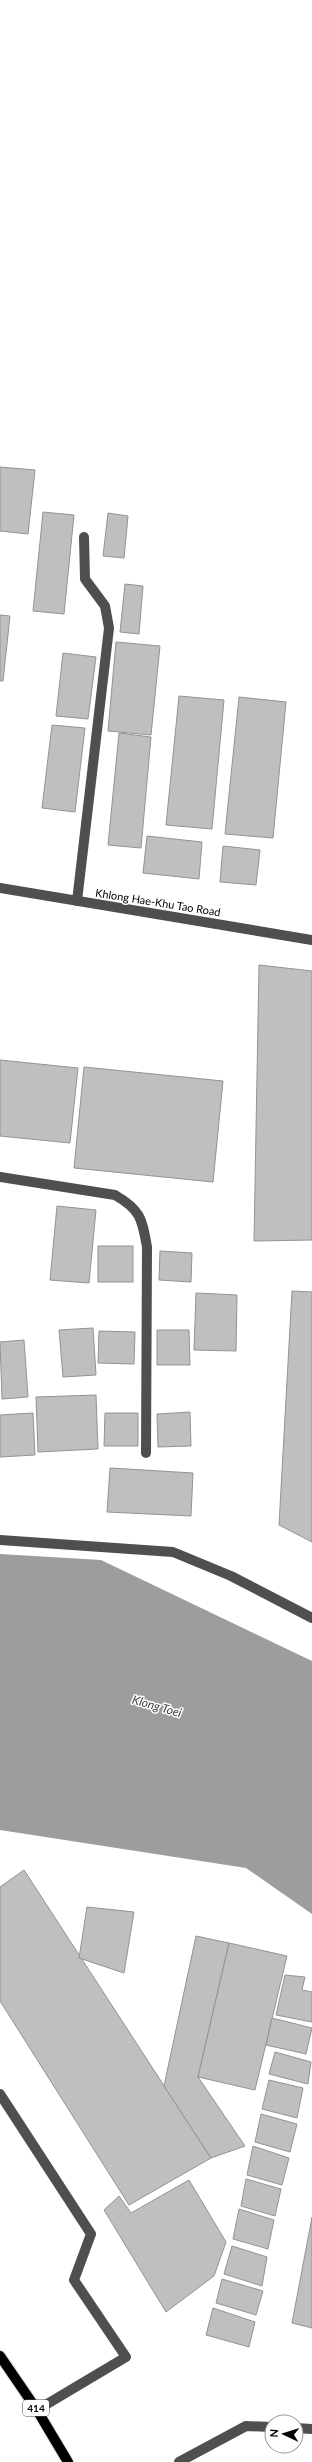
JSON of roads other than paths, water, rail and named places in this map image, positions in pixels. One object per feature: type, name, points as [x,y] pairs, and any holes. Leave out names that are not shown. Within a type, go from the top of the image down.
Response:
[{"type":"main road","name":"414","points":[[0,2356],[37,2410],[68,2462]]},
{"type":"street","points":[[77,901],[109,628],[109,617],[105,606],[85,579],[84,537]]},
{"type":"street","name":"Khlong Hae-Khu Tao Road","points":[[0,888],[312,940]]},
{"type":"street","points":[[0,1177],[115,1195],[130,1204],[142,1218],[147,1247],[146,1453]]},
{"type":"street","points":[[0,1540],[173,1552],[231,1576],[312,1618]]},
{"type":"street","points":[[0,2094],[91,2234],[74,2280],[126,2356],[37,2410]]},
{"type":"street","points":[[179,2462],[246,2426],[264,2427]]},
{"type":"water","name":"Klong Toei","points":[[0,1554],[101,1560],[312,1661],[312,1914],[246,1868],[0,1830]]}]
